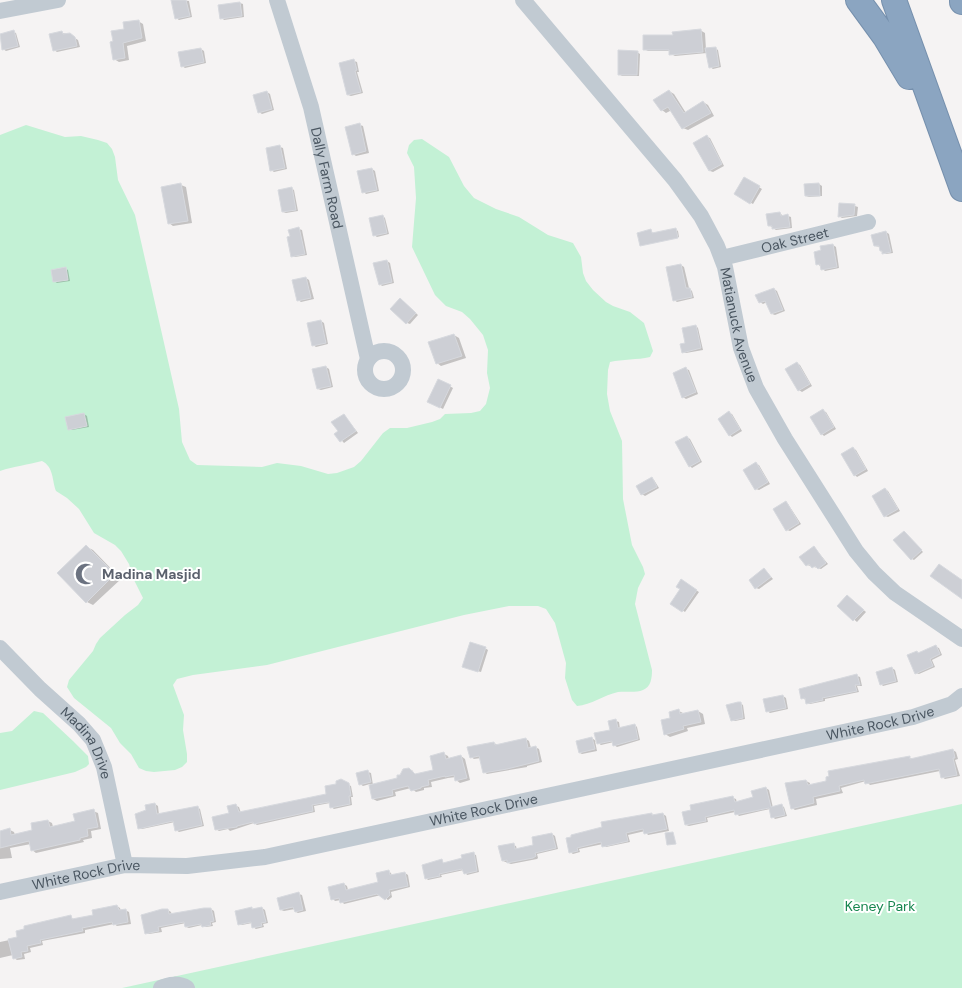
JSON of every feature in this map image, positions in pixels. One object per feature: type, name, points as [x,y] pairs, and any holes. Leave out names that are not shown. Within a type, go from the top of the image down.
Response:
[{"type":"highway","points":[[858,0],[876,23],[901,63],[951,161]]},
{"type":"highway","points":[[894,0],[962,189]]},
{"type":"street","points":[[0,11],[58,0]]},
{"type":"street","name":"Dally Farm Road","points":[[277,0],[311,107],[368,359]]},
{"type":"street","name":"Matianuck Avenue","points":[[523,0],[690,198],[710,231],[722,258],[741,348],[752,378],[770,415],[864,562],[884,584],[962,639]]},
{"type":"street","name":"Oak Street","points":[[722,258],[868,222]]},
{"type":"street","name":"Madina Drive","points":[[0,648],[40,689],[79,724],[93,740],[102,760],[125,865]]},
{"type":"street","name":"White Rock Drive","points":[[0,892],[125,865],[188,866],[265,857],[913,717],[952,704],[962,696]]},
{"type":"street","points":[[161,988],[175,985],[186,988]]},
{"type":"green space","points":[[26,125],[65,137],[81,136],[98,140],[107,143],[112,149],[118,180],[135,215],[179,409],[182,442],[190,460],[197,465],[262,467],[277,463],[301,466],[328,474],[337,473],[354,467],[383,433],[390,428],[407,428],[432,422],[440,419],[445,414],[480,411],[486,404],[490,388],[487,373],[488,350],[483,335],[462,312],[446,306],[435,295],[412,247],[416,198],[414,167],[407,153],[409,145],[414,140],[422,139],[449,157],[464,186],[474,198],[496,209],[519,217],[548,235],[573,243],[581,257],[586,281],[606,302],[630,312],[644,323],[653,351],[650,357],[610,362],[607,394],[610,411],[622,441],[623,499],[632,545],[645,574],[638,588],[635,604],[652,670],[648,687],[637,691],[618,692],[577,706],[572,700],[565,678],[566,663],[555,623],[546,609],[538,606],[509,606],[464,615],[267,665],[177,679],[173,685],[184,715],[183,730],[187,762],[175,770],[154,772],[139,768],[111,728],[74,698],[67,687],[69,680],[93,651],[100,638],[138,605],[143,598],[133,578],[129,564],[115,545],[94,533],[79,509],[56,491],[51,470],[42,461],[0,471],[0,135]]},
{"type":"green space","points":[[34,711],[43,713],[73,741],[88,756],[89,764],[75,772],[0,790],[0,733],[12,731]]},
{"type":"green space","name":"Keney Park","points":[[962,804],[962,988],[122,988]]},
{"type":"building","points":[[171,0],[186,0],[190,16],[175,19]]},
{"type":"building","points":[[240,2],[242,16],[220,19],[218,5]]},
{"type":"building","points":[[139,20],[142,38],[123,43],[125,58],[113,60],[110,42],[113,41],[111,31],[124,29],[123,22]]},
{"type":"building","points":[[701,29],[703,52],[669,55],[669,50],[643,50],[643,35],[673,35],[672,32]]},
{"type":"building","points":[[14,30],[18,46],[2,50],[0,34]]},
{"type":"building","points":[[62,31],[63,34],[70,33],[75,37],[77,46],[53,51],[49,34]]},
{"type":"building","points":[[716,47],[719,66],[709,68],[705,48]]},
{"type":"building","points":[[201,48],[204,62],[181,67],[178,52]]},
{"type":"building","points":[[618,50],[638,51],[637,75],[618,75]]},
{"type":"building","points":[[354,59],[357,70],[355,71],[361,92],[347,95],[339,63]]},
{"type":"building","points":[[669,90],[684,113],[703,101],[711,113],[682,129],[668,107],[661,111],[653,100]]},
{"type":"building","points":[[267,91],[272,109],[258,113],[253,95]]},
{"type":"building","points":[[360,123],[366,151],[352,155],[345,127]]},
{"type":"building","points":[[707,135],[722,164],[709,171],[693,143]]},
{"type":"building","points":[[280,145],[285,168],[270,171],[266,148]]},
{"type":"building","points":[[372,168],[377,190],[362,193],[357,171]]},
{"type":"building","points":[[744,177],[760,186],[750,204],[734,194]]},
{"type":"building","points":[[181,183],[188,221],[168,224],[161,187]]},
{"type":"building","points":[[819,183],[820,196],[805,196],[804,184]]},
{"type":"building","points":[[292,187],[296,210],[282,212],[278,190]]},
{"type":"building","points":[[839,203],[855,204],[854,215],[838,217]]},
{"type":"building","points":[[780,212],[781,216],[788,214],[790,227],[772,229],[772,226],[768,226],[766,214]]},
{"type":"building","points":[[383,215],[387,233],[373,236],[369,218]]},
{"type":"building","points":[[299,227],[305,254],[291,257],[287,237],[290,236],[288,230]]},
{"type":"building","points":[[676,228],[678,238],[640,246],[637,233],[651,229],[652,233]]},
{"type":"building","points":[[886,231],[891,252],[882,254],[879,246],[874,246],[871,235]]},
{"type":"building","points":[[833,244],[837,267],[821,270],[820,264],[816,265],[814,252],[821,250],[820,246]]},
{"type":"building","points":[[387,260],[392,282],[379,285],[373,263]]},
{"type":"building","points":[[681,264],[686,288],[690,288],[692,297],[673,301],[666,267]]},
{"type":"building","points":[[66,267],[68,280],[53,282],[51,270]]},
{"type":"building","points":[[306,277],[311,298],[297,301],[292,280]]},
{"type":"building","points":[[774,288],[783,310],[771,314],[765,301],[759,303],[755,295]]},
{"type":"building","points":[[400,298],[416,313],[406,324],[390,309]]},
{"type":"building","points":[[321,320],[326,343],[312,346],[307,323]]},
{"type":"building","points":[[696,325],[701,348],[682,353],[680,344],[685,343],[682,328]]},
{"type":"building","points":[[454,334],[462,356],[436,364],[428,342]]},
{"type":"building","points":[[797,362],[810,384],[798,391],[785,369]]},
{"type":"building","points":[[326,366],[331,386],[317,389],[312,369]]},
{"type":"building","points":[[686,367],[696,392],[682,398],[673,373]]},
{"type":"building","points":[[438,379],[451,385],[440,408],[427,402]]},
{"type":"building","points":[[823,409],[834,427],[821,435],[810,417]]},
{"type":"building","points":[[729,411],[740,429],[729,436],[718,419]]},
{"type":"building","points":[[84,413],[87,426],[68,430],[65,417]]},
{"type":"building","points":[[344,414],[356,431],[340,442],[334,434],[338,431],[331,422]]},
{"type":"building","points":[[687,436],[700,461],[689,467],[675,442]]},
{"type":"building","points":[[853,447],[866,469],[854,476],[841,454]]},
{"type":"building","points":[[756,462],[768,482],[755,490],[743,470]]},
{"type":"building","points":[[652,477],[657,487],[641,495],[636,486]]},
{"type":"building","points":[[885,488],[898,509],[884,517],[872,496]]},
{"type":"building","points":[[786,501],[799,523],[786,531],[773,509]]},
{"type":"building","points":[[904,531],[922,550],[911,560],[893,540]]},
{"type":"building","name":"Madina Masjid","points":[[86,545],[115,574],[86,603],[57,573]]},
{"type":"building","points":[[814,546],[826,563],[818,569],[815,566],[812,568],[809,564],[806,566],[799,557]]},
{"type":"building","points":[[939,564],[962,580],[962,599],[930,576]]},
{"type":"building","points":[[764,568],[771,577],[755,589],[749,580]]},
{"type":"building","points":[[681,579],[697,590],[682,612],[670,604],[680,589],[676,587]]},
{"type":"building","points":[[847,595],[864,610],[853,621],[837,606]]},
{"type":"building","points":[[470,642],[486,647],[478,672],[462,667]]},
{"type":"building","points":[[936,645],[940,654],[930,659],[933,666],[915,674],[907,655],[917,651],[918,653]]},
{"type":"building","points":[[892,667],[896,681],[880,685],[876,672]]},
{"type":"building","points":[[857,674],[860,685],[855,685],[857,691],[822,698],[823,700],[806,704],[805,698],[801,699],[799,689]]},
{"type":"building","points":[[783,695],[786,708],[766,712],[763,699]]},
{"type":"building","points":[[741,702],[743,718],[731,721],[726,705]]},
{"type":"building","points":[[679,709],[680,714],[698,710],[701,722],[683,726],[684,729],[664,735],[661,720],[670,718],[669,712]]},
{"type":"building","points":[[616,719],[618,728],[635,724],[638,739],[613,746],[612,741],[597,744],[594,733],[610,730],[608,721]]},
{"type":"building","points":[[592,737],[595,749],[579,753],[576,741]]},
{"type":"building","points":[[526,738],[528,748],[536,746],[539,761],[483,773],[479,756],[470,758],[467,747],[494,742],[495,745]]},
{"type":"building","points":[[953,749],[957,775],[941,778],[939,769],[865,784],[864,780],[839,786],[840,791],[813,797],[814,803],[791,809],[785,783],[806,780],[808,785],[826,781],[826,777],[829,776],[828,771],[910,756],[910,759]]},
{"type":"building","points":[[444,752],[446,759],[461,755],[467,778],[455,781],[454,775],[445,776],[428,780],[429,785],[421,788],[411,791],[408,786],[392,790],[393,795],[372,799],[369,785],[397,778],[397,775],[400,775],[403,769],[409,768],[415,774],[433,770],[430,756]]},
{"type":"building","points":[[368,770],[371,782],[359,785],[356,773]]},
{"type":"building","points":[[341,779],[349,783],[350,804],[330,808],[329,802],[312,805],[313,811],[254,824],[253,822],[237,827],[215,830],[212,817],[229,813],[227,806],[236,804],[239,812],[326,794],[325,786],[336,784],[336,781]]},
{"type":"building","points":[[766,787],[771,807],[782,804],[785,815],[771,818],[769,808],[735,815],[734,810],[705,817],[706,821],[685,825],[682,812],[691,810],[690,805],[733,796],[735,802],[753,797],[751,791]]},
{"type":"building","points":[[155,803],[157,814],[198,806],[202,825],[175,831],[173,821],[138,829],[135,814],[146,810],[145,805]]},
{"type":"building","points":[[94,809],[98,827],[87,829],[88,836],[80,838],[80,840],[31,851],[29,841],[0,848],[0,831],[10,828],[11,835],[32,830],[31,823],[48,820],[50,827],[75,821],[73,814]]},
{"type":"building","points":[[652,813],[652,815],[663,813],[667,829],[644,834],[643,829],[626,833],[628,841],[602,847],[601,842],[577,848],[578,851],[569,853],[566,838],[571,837],[571,835],[602,827],[601,822]]},
{"type":"building","points":[[673,832],[676,844],[667,845],[665,833]]},
{"type":"building","points":[[552,833],[556,848],[535,853],[536,856],[533,858],[507,863],[507,860],[502,861],[498,846],[514,843],[515,849],[533,845],[532,837]]},
{"type":"building","points":[[474,852],[477,871],[464,874],[462,869],[425,879],[422,865],[442,859],[443,863],[462,858],[461,855]]},
{"type":"building","points":[[389,870],[390,875],[405,872],[408,886],[389,890],[390,895],[385,900],[377,894],[340,903],[339,898],[331,900],[328,887],[344,883],[346,890],[378,882],[376,873]]},
{"type":"building","points":[[299,892],[303,910],[295,912],[293,907],[280,910],[277,898]]},
{"type":"building","points":[[117,905],[119,910],[126,909],[128,922],[113,925],[112,922],[82,928],[83,931],[40,940],[41,943],[27,946],[28,951],[21,952],[22,957],[13,959],[8,939],[17,937],[16,931],[24,929],[24,926],[71,915],[72,919],[93,915],[92,910]]},
{"type":"building","points":[[252,907],[252,909],[262,907],[266,922],[261,923],[262,926],[252,928],[251,922],[238,925],[235,911]]},
{"type":"building","points":[[211,908],[214,921],[210,922],[211,925],[202,927],[201,924],[185,927],[184,922],[158,927],[159,931],[145,934],[141,915],[162,909],[168,909],[169,914]]},
{"type":"place","name":"Madina Masjid","points":[[86,574]]}]
